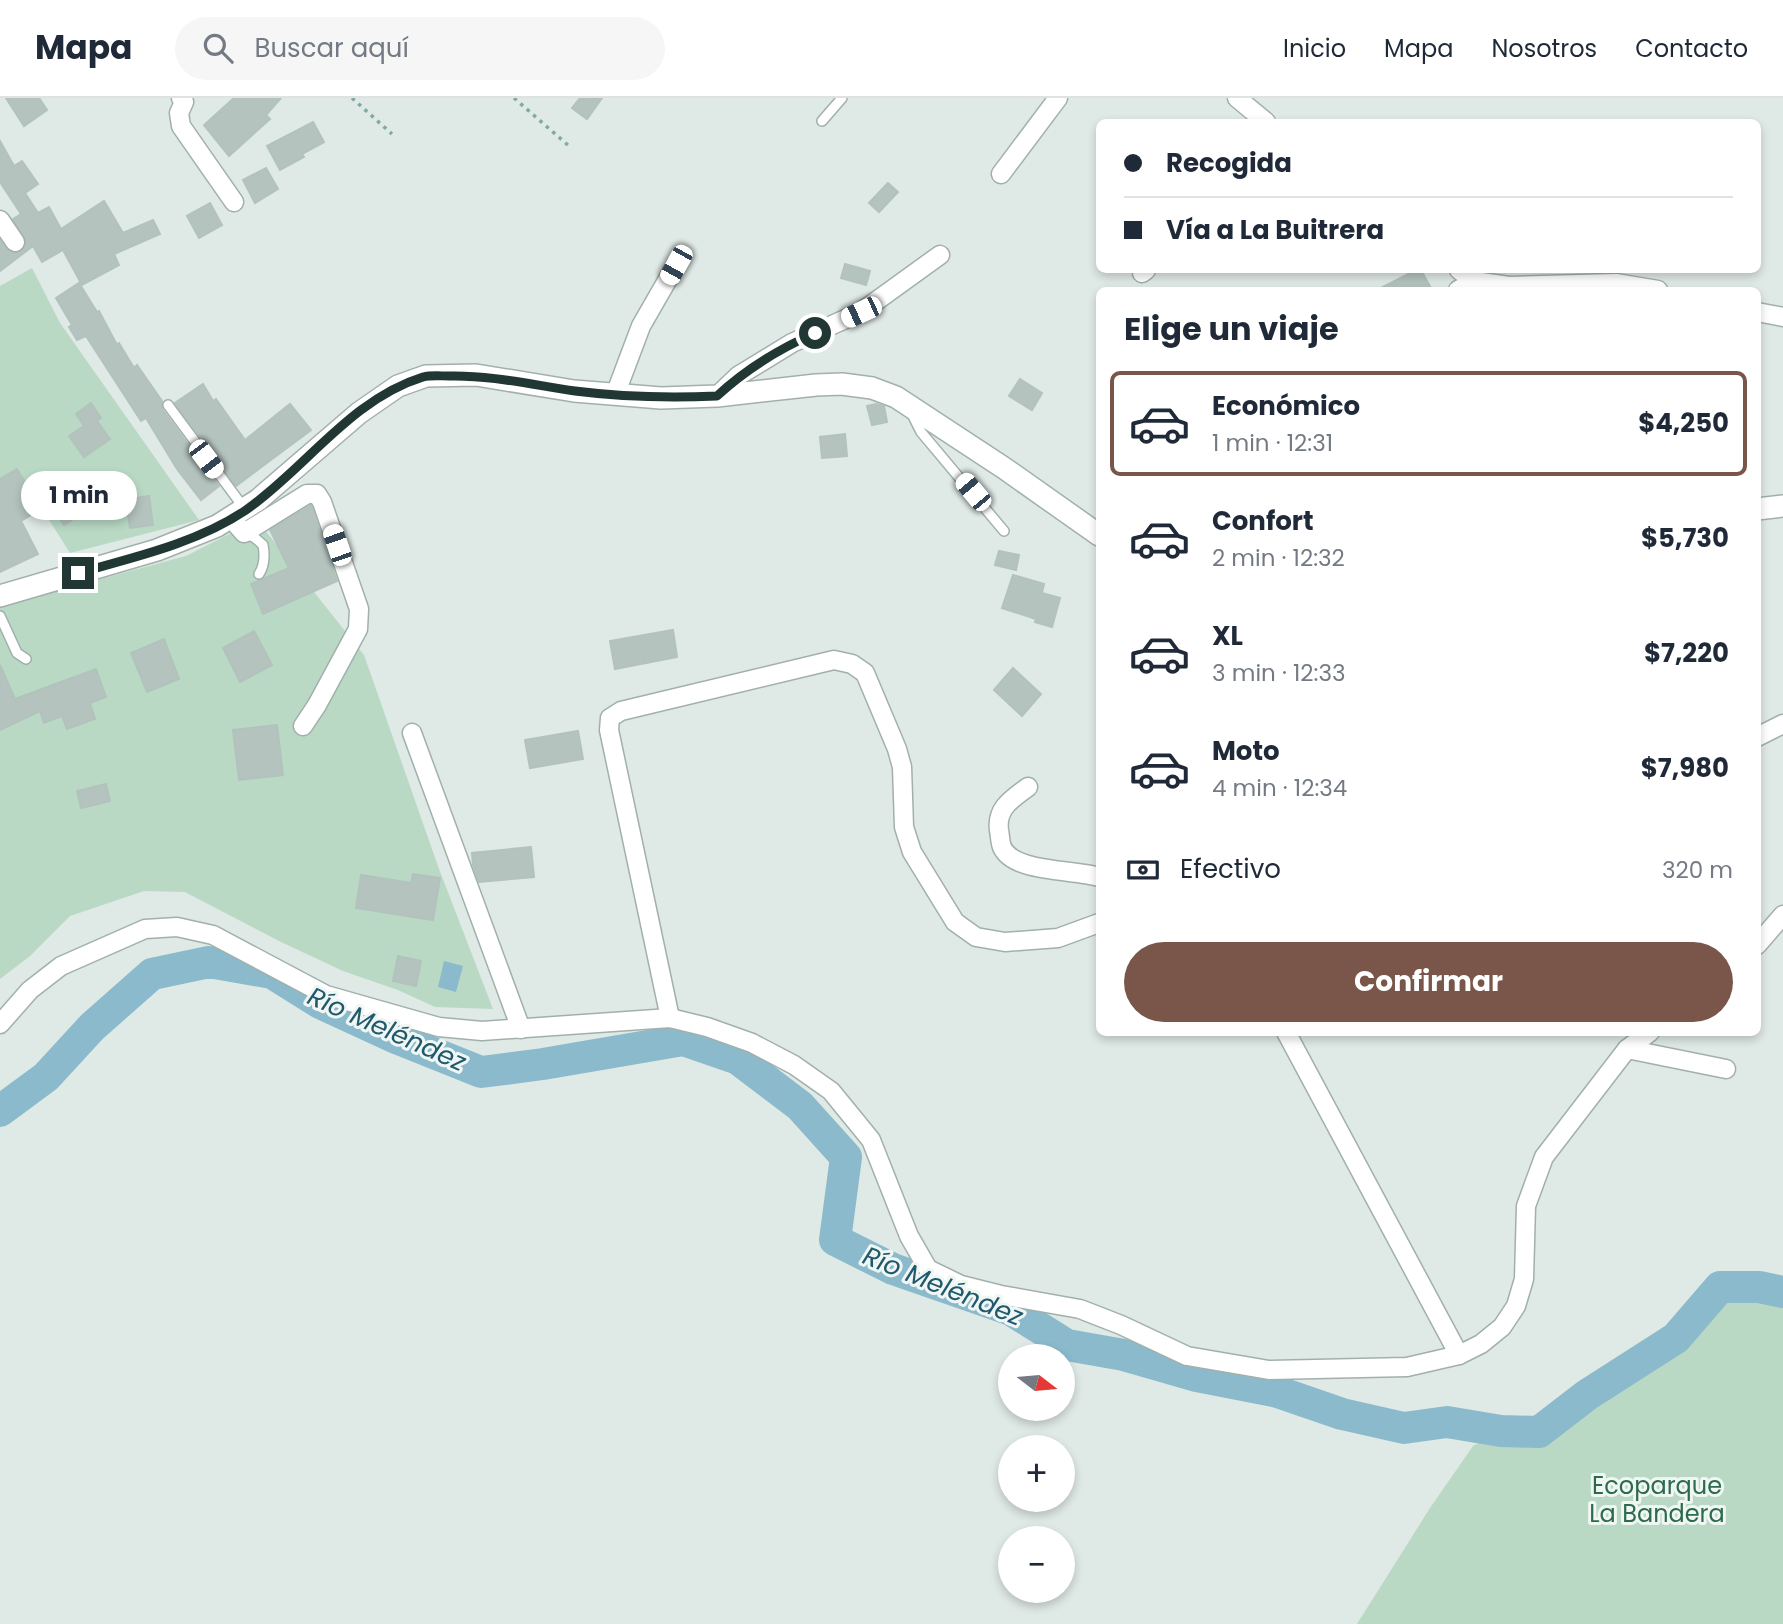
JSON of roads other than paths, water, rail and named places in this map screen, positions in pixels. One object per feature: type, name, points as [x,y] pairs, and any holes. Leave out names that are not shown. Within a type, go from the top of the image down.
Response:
[{"type":"street","points":[[181,98],[184,102],[178,113],[181,126],[234,202]]},
{"type":"street","points":[[1001,174],[1058,98]]},
{"type":"street","points":[[1237,98],[1262,119]]},
{"type":"street","points":[[0,220],[16,242]]},
{"type":"street","points":[[717,396],[738,376],[792,343],[861,312],[940,255]]},
{"type":"street","points":[[615,395],[641,326],[676,265]]},
{"type":"street","points":[[1466,286],[1616,283],[1640,287]]},
{"type":"street","points":[[1761,313],[1783,317]]},
{"type":"street","points":[[240,520],[359,413],[398,386],[426,376],[476,375],[615,395],[661,398],[717,396],[842,384],[872,387],[896,397],[1096,533]]},
{"type":"street","points":[[0,596],[157,550],[307,494],[317,494],[359,609],[358,629],[303,726]]},
{"type":"street","points":[[1761,509],[1783,506]]},
{"type":"street","points":[[670,1018],[609,730],[610,718],[621,711],[834,660],[852,664],[865,673],[902,767],[904,827],[912,852],[955,922],[976,937],[1005,942],[1058,938],[1096,924]]},
{"type":"street","points":[[1761,735],[1783,724]]},
{"type":"street","points":[[412,733],[522,1028]]},
{"type":"street","points":[[1027,787],[1007,803],[998,822],[1002,846],[1009,857],[1021,864],[1096,876]]},
{"type":"street","points":[[1761,940],[1783,915]]},
{"type":"street","points":[[0,1024],[30,990],[61,966],[145,929],[177,927],[213,935],[326,995],[439,1027],[482,1031],[670,1018],[752,1043],[794,1065],[831,1091],[871,1140],[909,1236],[928,1269],[961,1285],[1080,1309],[1187,1356],[1269,1370],[1407,1367],[1459,1355],[1481,1344],[1502,1327],[1516,1306],[1524,1279],[1526,1206],[1544,1157],[1627,1049],[1645,1036]]},
{"type":"street","points":[[1288,1036],[1459,1355]]},
{"type":"street","points":[[1627,1049],[1726,1069]]},
{"type":"lane","points":[[822,121],[842,98]]},
{"type":"lane","points":[[168,405],[240,520],[263,545],[263,568],[259,574]]},
{"type":"lane","points":[[907,406],[922,432],[1004,531]]},
{"type":"lane","points":[[0,615],[17,653],[26,659]]},
{"type":"water","points":[[444,961],[463,966],[456,992],[438,987]]},
{"type":"waterway","name":"Río Meléndez","points":[[0,1111],[46,1077],[92,1027],[152,974],[209,962],[272,973],[320,1003],[396,1038],[481,1072],[683,1040],[738,1059],[800,1106],[846,1157],[835,1240],[893,1269],[1011,1310],[1067,1345],[1124,1355],[1197,1376],[1278,1392],[1342,1414],[1404,1428],[1447,1422],[1501,1431],[1539,1432],[1587,1395],[1676,1338],[1720,1287],[1759,1287],[1783,1292]]},
{"type":"park label","name":"Ecoparque La Bandera","points":[[1657,1500]]}]
